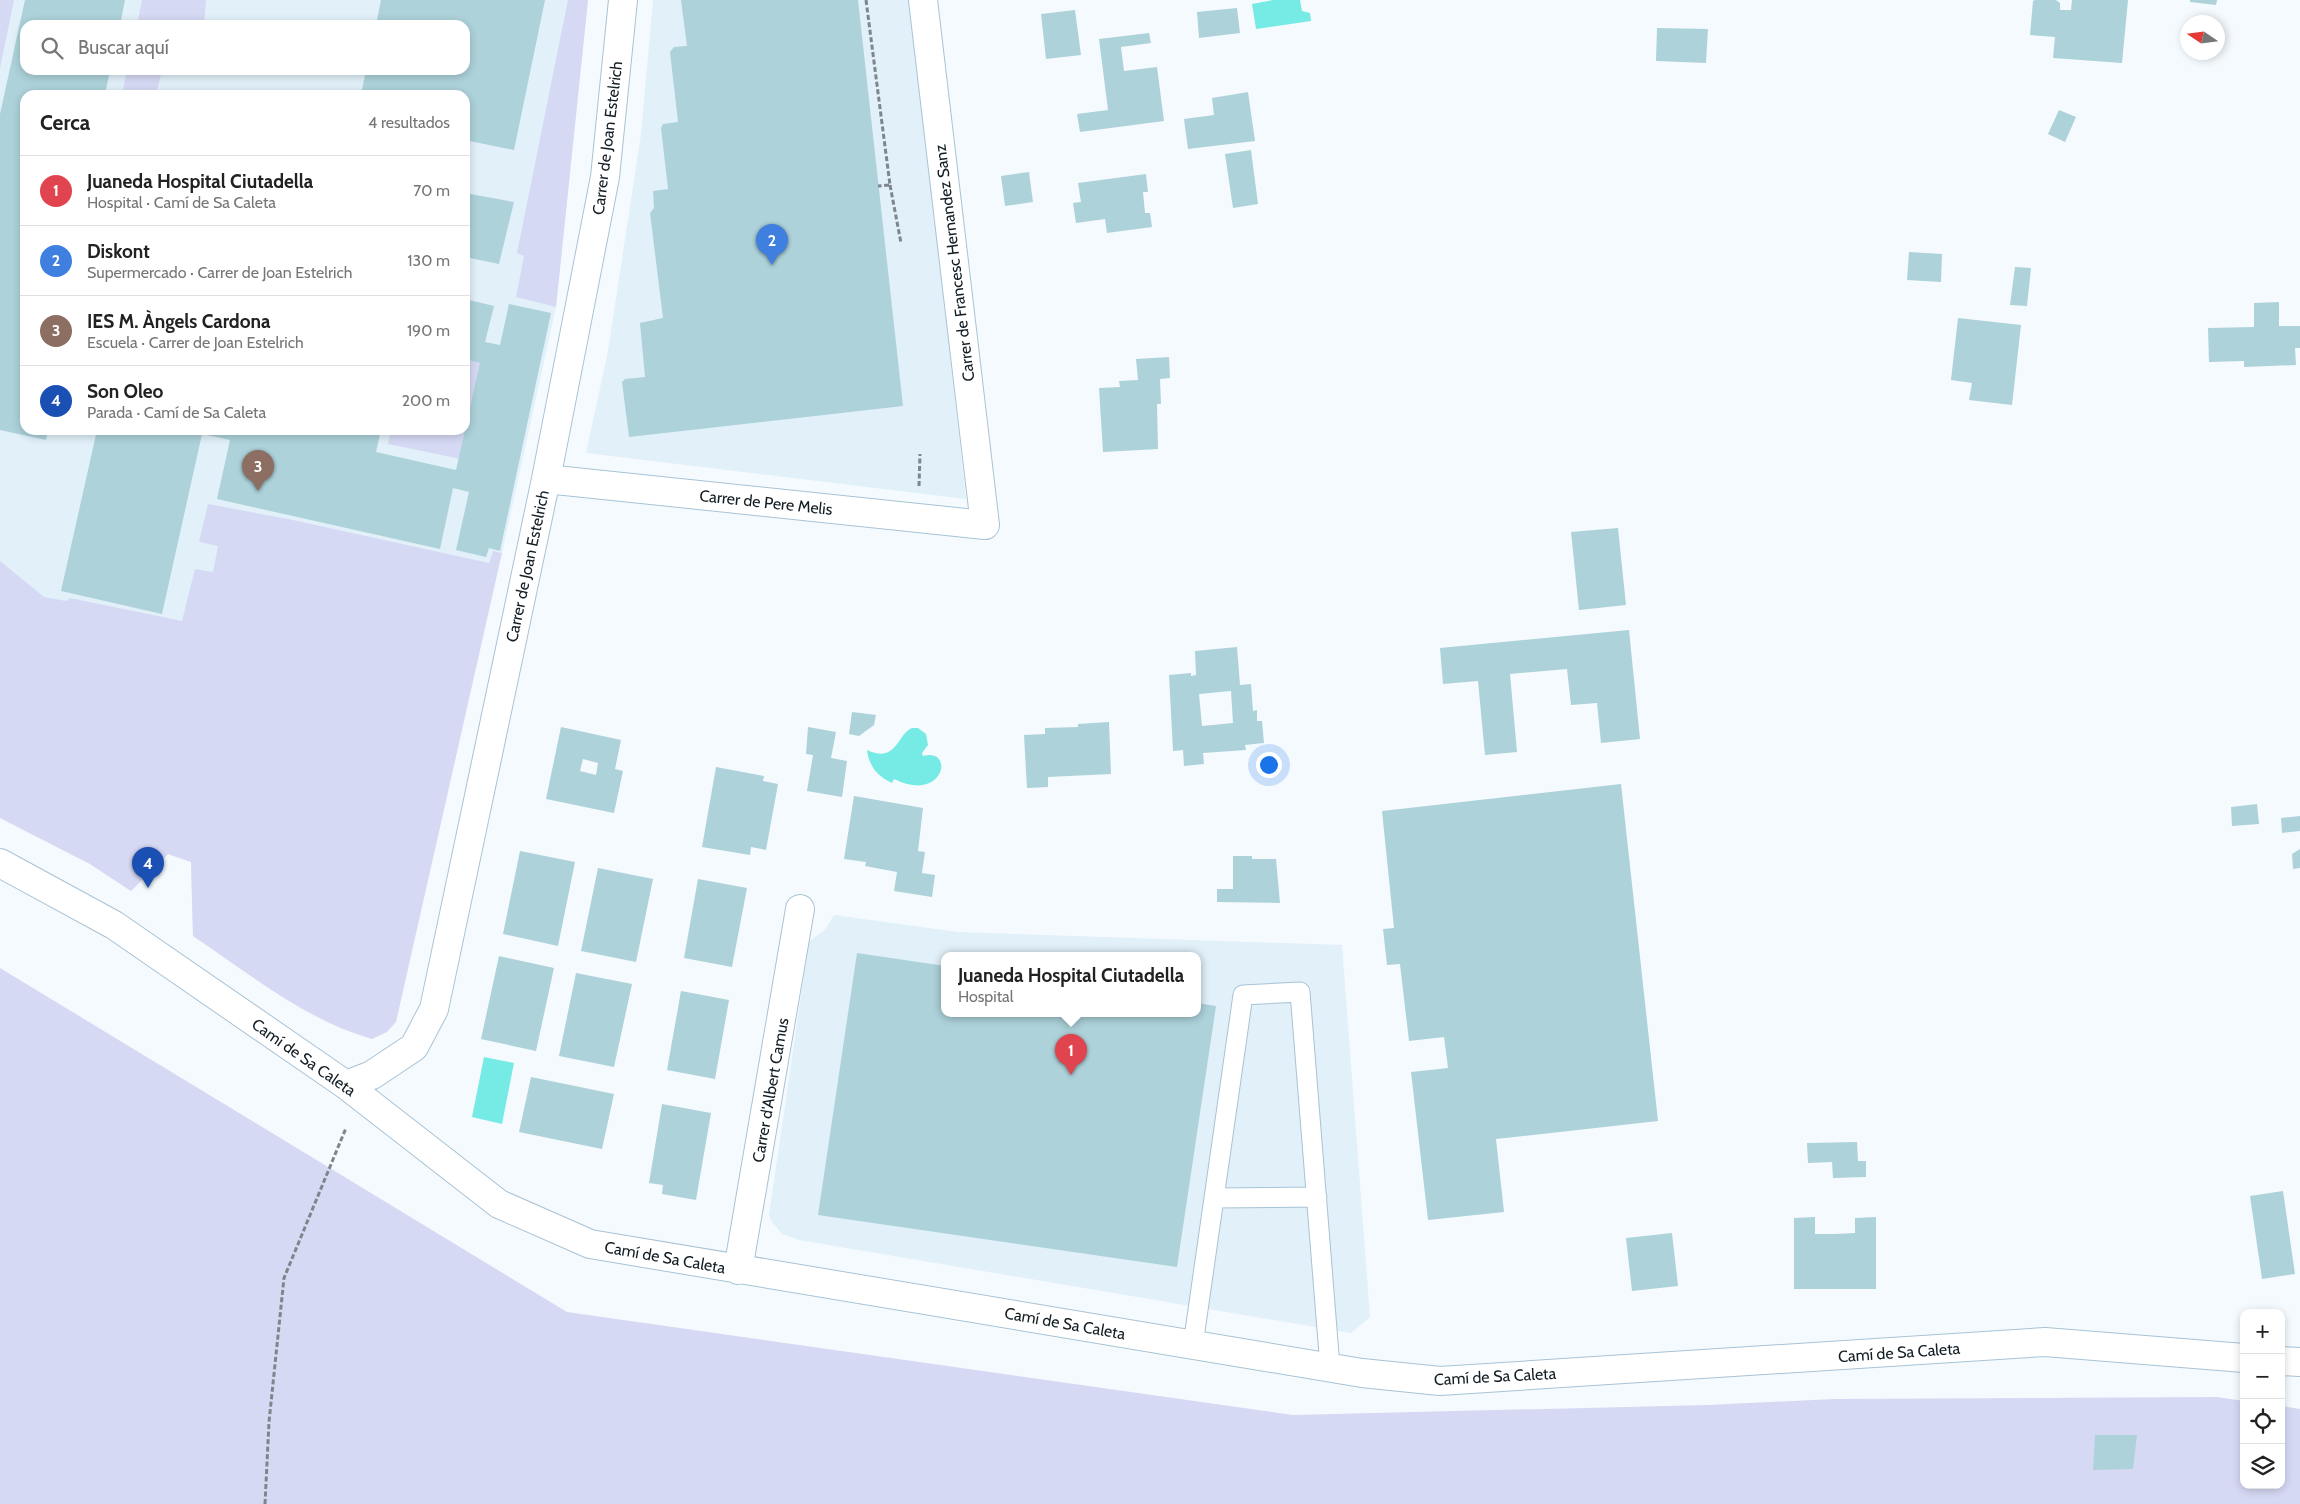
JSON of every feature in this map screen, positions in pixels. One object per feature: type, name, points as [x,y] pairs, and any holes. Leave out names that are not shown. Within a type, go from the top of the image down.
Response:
[{"type":"street","name":"Carrer de Joan Estelrich","points":[[346,1085],[372,1075],[414,1047],[434,1009],[546,478],[605,177],[623,0]]},
{"type":"street","name":"Carrer de Francesc Hernandez Sanz","points":[[923,0],[986,526]]},
{"type":"street","name":"Carrer de Pere Melis","points":[[546,478],[986,526]]},
{"type":"street","name":"Camí de Sa Caleta","points":[[0,864],[114,925],[346,1085],[499,1204],[590,1244],[1193,1345],[1330,1367],[1440,1381],[2045,1342],[2240,1358]]},
{"type":"street","name":"Carrer d'Albert Camus","points":[[738,1270],[800,909]]},
{"type":"street","points":[[2285,1361],[2300,1362]]},
{"type":"lane","points":[[1193,1345],[1243,995],[1300,992],[1330,1367]]},
{"type":"lane","points":[[1214,1198],[1317,1197]]},
{"type":"path","points":[[866,0],[890,185],[901,243]]},
{"type":"path","points":[[878,186],[890,185]]},
{"type":"path","points":[[919,494],[920,454]]},
{"type":"path","points":[[265,1504],[269,1422],[284,1278],[349,1120]]},
{"type":"shaded area","points":[[0,0],[588,0],[556,307],[502,553],[493,552],[302,1009],[193,936],[191,862],[168,854],[131,891],[90,864],[0,818]]},
{"type":"shaded area","points":[[0,0],[14,0],[0,68]]},
{"type":"shaded area","points":[[142,0],[206,0],[204,20],[138,20]]},
{"type":"shaded area","points":[[568,0],[588,0],[556,307],[516,297],[524,256],[517,253]]},
{"type":"shaded area","points":[[653,0],[910,0],[966,499],[586,453],[608,351],[641,134]]},
{"type":"shaded area","points":[[126,75],[161,75],[157,90],[123,90]]},
{"type":"shaded area","points":[[470,351],[488,355],[466,460],[388,444],[390,435],[470,435]]},
{"type":"shaded area","points":[[208,504],[288,519],[489,563],[493,551],[502,553],[396,1022],[387,1032],[372,1039],[347,1031],[301,1008],[193,936],[191,862],[168,854],[131,891],[90,864],[0,818],[0,561],[44,597],[66,601],[70,598],[182,621],[195,569],[213,572],[218,546],[199,542]]},
{"type":"shaded area","points":[[834,915],[958,932],[1342,945],[1370,1317],[1351,1333],[799,1240],[782,1234],[769,1215],[809,941],[825,930]]},
{"type":"shaded area","points":[[0,968],[567,1312],[1293,1415],[1707,1405],[1834,1399],[2217,1397],[2240,1400],[2240,1489],[2285,1489],[2285,1407],[2300,1409],[2300,1504],[0,1504]]},
{"type":"water","points":[[1273,0],[1300,0],[1302,11],[1310,13],[1311,21],[1256,29],[1252,4]]},
{"type":"water","points":[[912,728],[918,728],[926,734],[928,745],[922,753],[923,756],[933,755],[939,759],[941,766],[940,774],[925,785],[911,785],[894,779],[892,783],[875,770],[867,750],[877,753],[890,751],[907,731]]},
{"type":"water","points":[[484,1057],[514,1063],[502,1124],[472,1117]]},
{"type":"building","points":[[25,0],[125,0],[121,20],[21,20]]},
{"type":"building","points":[[381,0],[545,0],[514,150],[470,141],[470,90],[362,90],[365,75],[470,75],[470,20],[377,20]]},
{"type":"building","points":[[681,0],[858,0],[903,406],[629,437],[622,382],[625,379],[645,377],[640,323],[663,318],[650,213],[654,208],[653,191],[668,189],[661,128],[663,124],[678,122],[670,52],[674,47],[687,46]]},
{"type":"building","points":[[2056,0],[2060,3],[2060,10],[2071,10],[2072,0],[2128,0],[2122,63],[2053,58],[2055,37],[2030,35],[2033,1]]},
{"type":"building","points":[[2190,0],[2217,0],[2216,5],[2190,2]]},
{"type":"building","points":[[1237,8],[1240,33],[1199,38],[1197,12]]},
{"type":"building","points":[[1075,10],[1081,55],[1046,59],[1041,14]]},
{"type":"building","points":[[20,23],[20,75],[109,75],[106,90],[20,90],[20,434],[0,430],[0,114]]},
{"type":"building","points":[[1657,28],[1708,29],[1706,63],[1656,61]]},
{"type":"building","points":[[1149,33],[1151,43],[1121,47],[1124,71],[1157,67],[1164,121],[1080,132],[1077,114],[1108,110],[1099,39]]},
{"type":"building","points":[[1248,92],[1255,141],[1188,149],[1184,119],[1214,115],[1212,98]]},
{"type":"building","points":[[2059,110],[2076,117],[2065,142],[2048,134]]},
{"type":"building","points":[[1251,150],[1258,204],[1233,208],[1225,154]]},
{"type":"building","points":[[1029,172],[1033,202],[1005,206],[1001,176]]},
{"type":"building","points":[[1146,174],[1148,192],[1143,192],[1145,213],[1150,213],[1152,227],[1107,233],[1105,219],[1076,223],[1073,203],[1081,202],[1078,183]]},
{"type":"building","points":[[470,194],[514,202],[499,264],[470,258]]},
{"type":"building","points":[[1909,252],[1942,254],[1941,282],[1907,280]]},
{"type":"building","points":[[2015,267],[2031,268],[2027,306],[2010,305]]},
{"type":"building","points":[[470,300],[494,306],[485,342],[500,345],[509,304],[551,313],[500,551],[489,548],[486,557],[456,550],[469,492],[453,488],[440,549],[217,499],[230,440],[207,435],[380,435],[376,452],[456,470],[464,435],[470,435],[470,408],[480,363],[470,360]]},
{"type":"building","points":[[2279,302],[2279,326],[2300,326],[2300,348],[2295,348],[2296,365],[2244,367],[2244,361],[2209,362],[2208,328],[2254,327],[2254,303]]},
{"type":"building","points":[[1958,318],[2021,325],[2012,405],[1969,400],[1972,383],[1951,380]]},
{"type":"building","points":[[1169,357],[1170,378],[1160,379],[1161,404],[1157,404],[1158,449],[1103,452],[1099,388],[1120,387],[1119,381],[1138,380],[1136,359]]},
{"type":"building","points":[[23,435],[47,435],[46,440]]},
{"type":"building","points":[[96,435],[202,435],[162,614],[61,591]]},
{"type":"building","points":[[1618,528],[1626,605],[1579,610],[1571,532]]},
{"type":"building","points":[[1629,630],[1640,739],[1601,743],[1597,703],[1571,705],[1567,669],[1510,674],[1517,752],[1485,755],[1478,681],[1443,684],[1440,648]]},
{"type":"building","points":[[1237,647],[1240,685],[1251,684],[1253,711],[1257,710],[1257,721],[1262,721],[1264,743],[1245,745],[1246,750],[1203,753],[1204,764],[1184,766],[1183,750],[1173,751],[1169,675],[1191,673],[1191,676],[1196,675],[1195,651]],"holes":[[[1231,691],[1233,723],[1202,726],[1199,694]]]},
{"type":"building","points":[[852,712],[876,715],[874,725],[859,736],[849,734]]},
{"type":"building","points":[[1109,722],[1111,774],[1048,777],[1048,787],[1027,788],[1024,735],[1045,734],[1045,728],[1078,727],[1078,724]]},
{"type":"building","points":[[561,727],[621,740],[615,769],[623,771],[614,813],[546,799]],"holes":[[[583,759],[598,763],[596,775],[580,771]]]},
{"type":"building","points":[[808,727],[836,732],[831,758],[847,761],[842,797],[807,791],[813,755],[806,754]]},
{"type":"building","points":[[716,767],[764,776],[763,781],[778,784],[766,850],[751,847],[750,855],[702,847]]},
{"type":"building","points":[[1621,784],[1658,1121],[1496,1139],[1504,1212],[1428,1220],[1411,1072],[1448,1068],[1444,1037],[1409,1041],[1400,964],[1387,965],[1383,929],[1394,928],[1382,811]]},
{"type":"building","points":[[854,796],[923,808],[918,851],[925,852],[922,873],[935,875],[932,897],[894,891],[897,872],[865,866],[866,862],[844,859]]},
{"type":"building","points":[[2257,804],[2259,824],[2232,826],[2231,807]]},
{"type":"building","points":[[2300,816],[2300,831],[2282,833],[2281,818]]},
{"type":"building","points":[[2300,849],[2300,868],[2293,869],[2292,854]]},
{"type":"building","points":[[520,851],[575,862],[558,946],[503,934]]},
{"type":"building","points":[[1233,856],[1252,856],[1252,859],[1276,859],[1280,903],[1217,902],[1217,889],[1233,889]]},
{"type":"building","points":[[598,868],[653,879],[636,962],[581,951]]},
{"type":"building","points":[[698,879],[747,888],[732,967],[684,958]]},
{"type":"building","points":[[857,953],[941,965],[941,1017],[1201,1017],[1201,1004],[1216,1006],[1177,1267],[818,1215]]},
{"type":"building","points":[[499,956],[554,968],[536,1051],[481,1039]]},
{"type":"building","points":[[576,973],[632,984],[614,1067],[559,1056]]},
{"type":"building","points":[[681,991],[729,1000],[715,1079],[667,1070]]},
{"type":"building","points":[[531,1077],[614,1094],[602,1149],[519,1132]]},
{"type":"building","points":[[662,1104],[711,1113],[696,1200],[662,1194],[663,1185],[649,1183]]},
{"type":"building","points":[[1857,1142],[1858,1161],[1866,1161],[1866,1177],[1833,1178],[1832,1162],[1808,1163],[1807,1143]]},
{"type":"building","points":[[2283,1191],[2295,1274],[2262,1279],[2250,1196]]},
{"type":"building","points":[[1815,1217],[1815,1234],[1835,1234],[1855,1233],[1855,1218],[1876,1217],[1876,1289],[1794,1289],[1794,1218]]},
{"type":"building","points":[[1672,1233],[1678,1286],[1632,1291],[1626,1238]]},
{"type":"building","points":[[2095,1435],[2137,1435],[2133,1469],[2093,1470]]},
{"type":"place","name":"Diskont","points":[[772,265]]},
{"type":"place","name":"IES M. Àngels Cardona","points":[[258,491]]},
{"type":"place","name":"Son Oleo","points":[[148,888]]},
{"type":"place","name":"Juaneda Hospital Ciutadella","points":[[1071,1075]]}]
